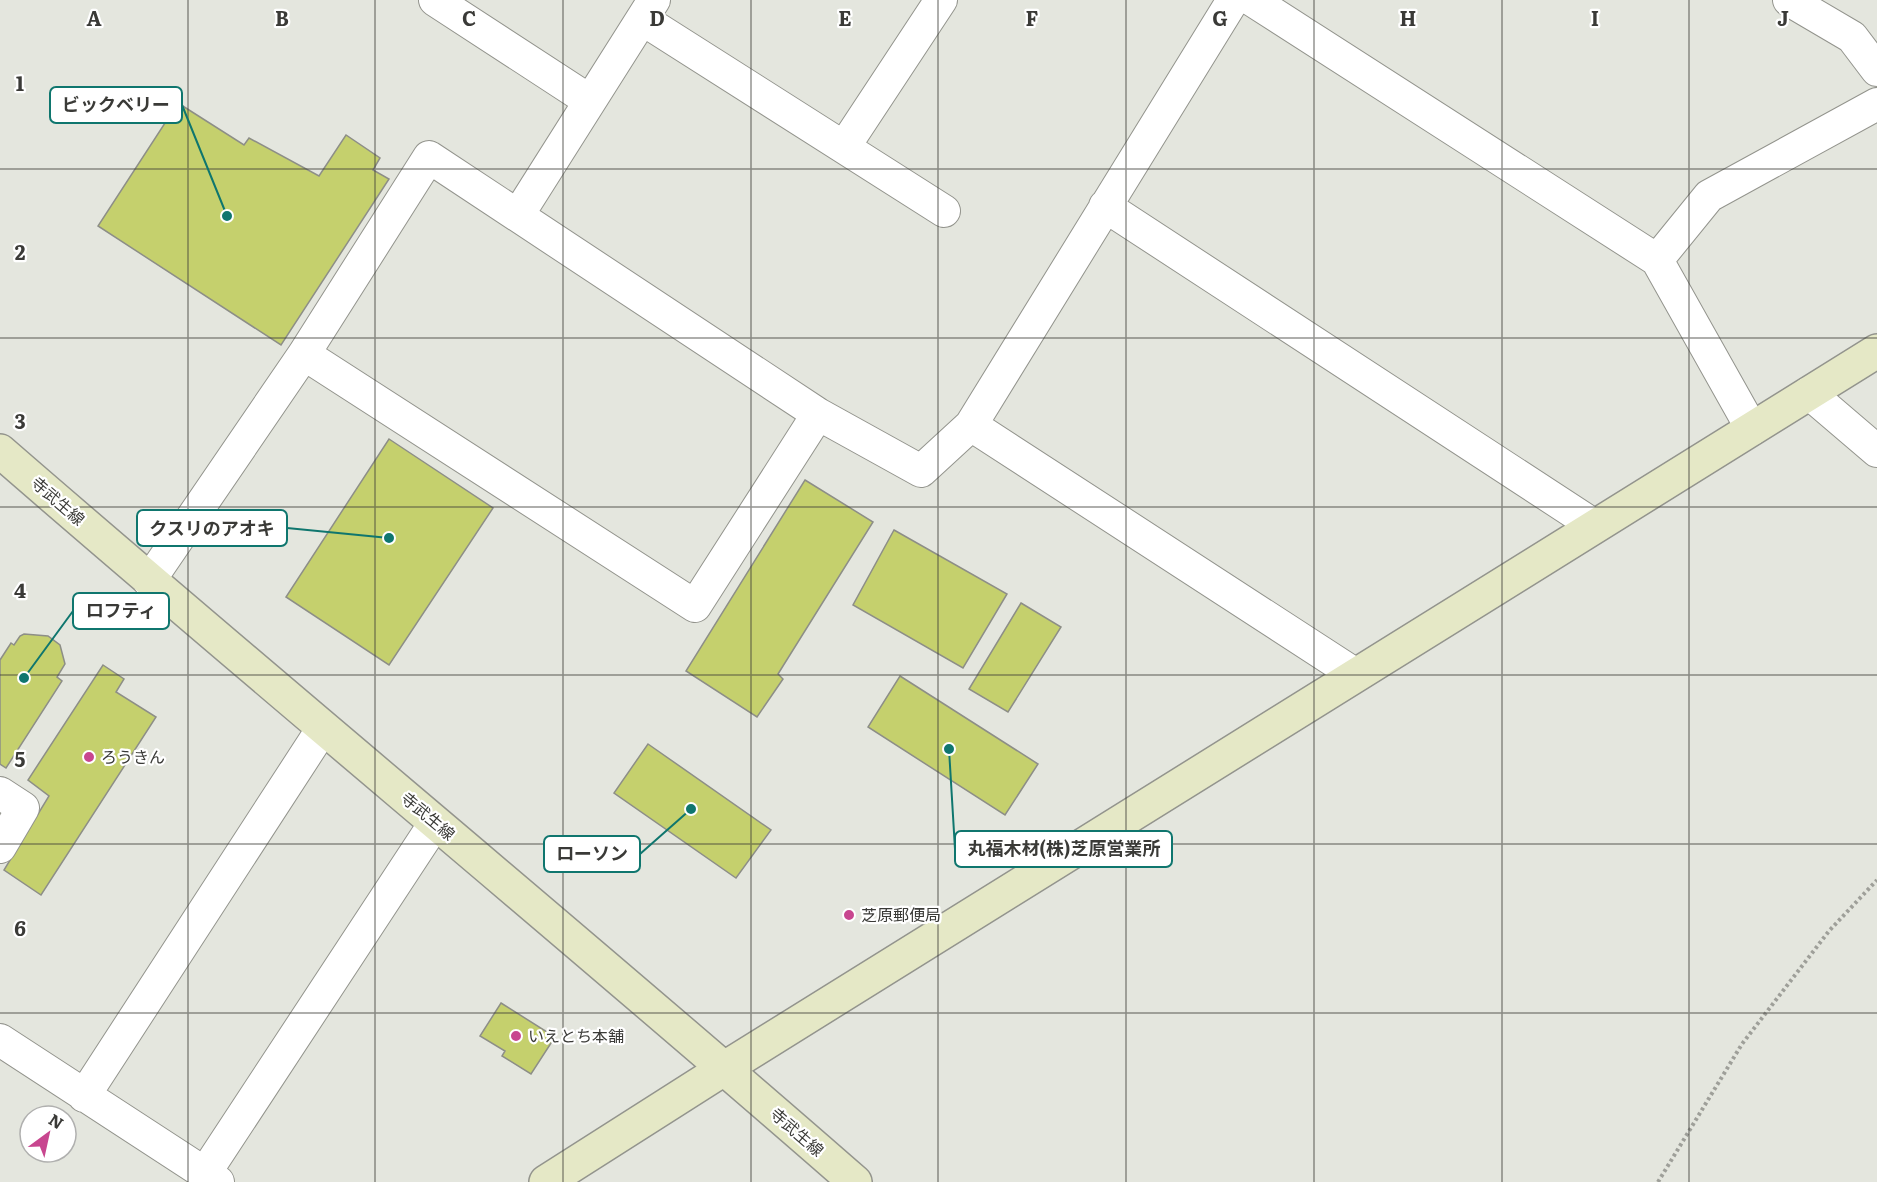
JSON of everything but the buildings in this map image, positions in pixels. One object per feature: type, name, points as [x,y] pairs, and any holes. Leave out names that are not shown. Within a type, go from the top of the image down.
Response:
[{"type":"street","points":[[435,0],[590,101]]},
{"type":"street","points":[[844,147],[941,0]]},
{"type":"street","points":[[149,581],[304,354],[429,157],[818,414],[921,471],[971,425],[1233,0]]},
{"type":"street","points":[[1252,0],[1656,260],[1752,429]]},
{"type":"street","points":[[1789,0],[1852,38],[1877,70]]},
{"type":"street","points":[[518,215],[648,10],[844,147],[944,211]]},
{"type":"street","points":[[1656,260],[1709,196],[1877,104]]},
{"type":"street","points":[[1105,206],[1595,526]]},
{"type":"street","points":[[546,1182],[725,1068],[1877,351]]},
{"type":"street","points":[[304,354],[695,606],[818,414]]},
{"type":"street","points":[[1809,393],[1877,451]]},
{"type":"street","points":[[971,425],[1356,675]]},
{"type":"street","name":"寺武生線","points":[[0,451],[149,581],[725,1068],[855,1182]]},
{"type":"street","points":[[84,1096],[323,728]]},
{"type":"street","points":[[0,793],[23,808],[0,847]]},
{"type":"street","points":[[0,1040],[212,1177],[435,823]]},
{"type":"path","points":[[1658,1182],[1742,1044],[1829,931],[1877,880]]},
{"type":"place","name":"ビックベリー","points":[[227,216]]},
{"type":"place","name":"クスリのアオキ","points":[[389,538]]},
{"type":"place","name":"ロフティ","points":[[24,678]]},
{"type":"place","name":"丸福木材(株)芝原営業所","points":[[949,749]]},
{"type":"place","name":"ろうきん","points":[[89,757]]},
{"type":"place","name":"ローソン","points":[[691,809]]},
{"type":"place","name":"芝原郵便局","points":[[849,915]]},
{"type":"place","name":"いえとち本舗","points":[[516,1036]]}]
